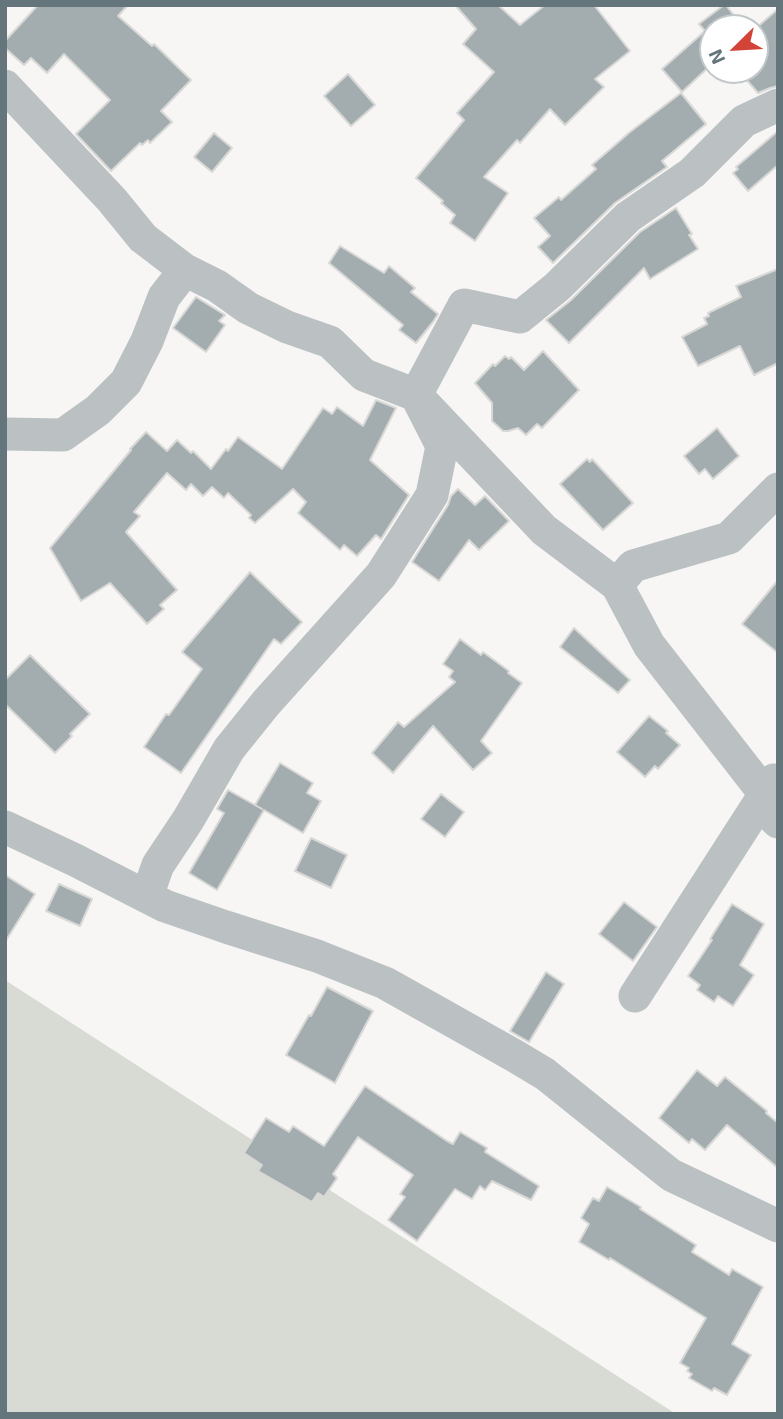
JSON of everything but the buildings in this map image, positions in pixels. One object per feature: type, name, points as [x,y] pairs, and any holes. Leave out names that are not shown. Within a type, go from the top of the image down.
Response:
[{"type":"street","points":[[5,86],[112,200],[143,238],[185,270],[217,286],[248,308],[287,327],[330,342],[364,375],[416,395],[544,530],[617,585],[649,646],[773,797],[635,996]]},
{"type":"street","points":[[416,395],[464,305],[520,317],[557,287],[628,217],[692,173],[744,121],[778,105]]},
{"type":"street","points":[[5,434],[63,435],[98,410],[126,382],[164,297],[185,270]]},
{"type":"street","points":[[147,896],[158,865],[188,820],[229,748],[381,575],[432,495],[442,446],[416,395]]},
{"type":"street","points":[[617,585],[633,566],[729,538],[778,488]]},
{"type":"street","points":[[5,827],[165,906],[317,956],[385,983],[545,1074],[671,1175],[777,1224]]},
{"type":"shaded area","points":[[5,980],[676,1414],[5,1414]]}]
